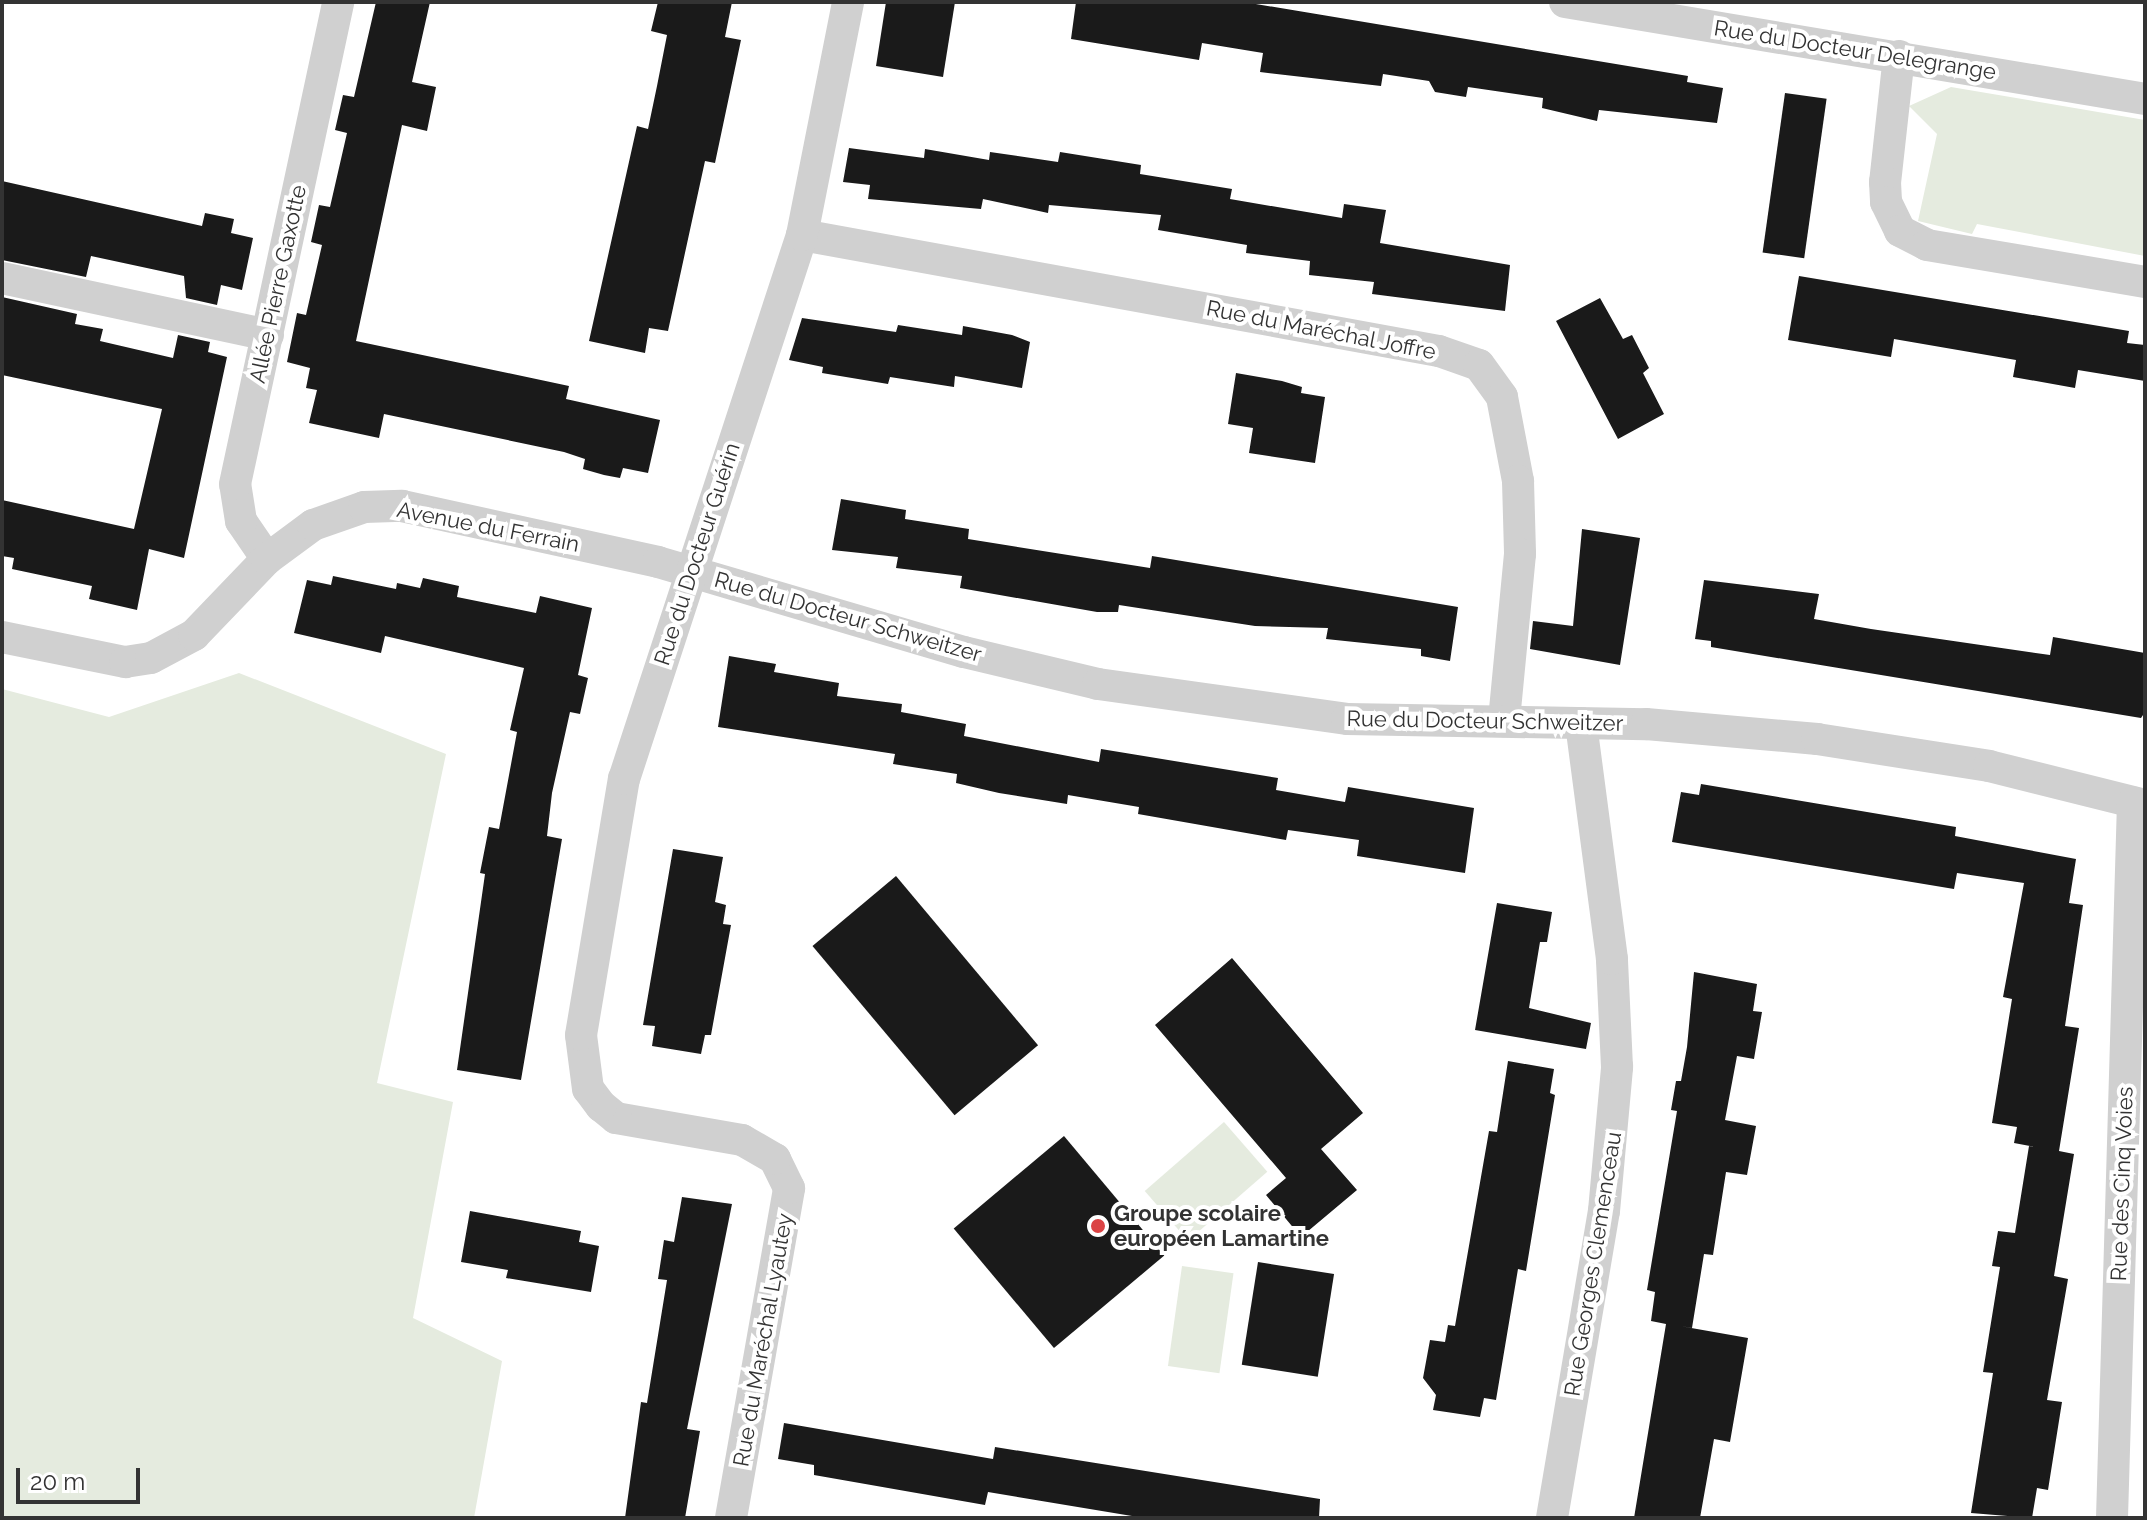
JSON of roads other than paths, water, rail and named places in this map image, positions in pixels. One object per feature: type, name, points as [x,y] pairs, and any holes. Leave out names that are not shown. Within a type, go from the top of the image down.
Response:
[{"type":"street","name":"Allée Pierre Gaxotte","points":[[267,559],[241,521],[235,484],[338,2]]},
{"type":"street","name":"Rue du Docteur Guérin","points":[[601,1106],[588,1089],[581,1035],[617,807],[802,235],[848,2]]},
{"type":"street","name":"Rue du Docteur Delegrange","points":[[1565,2],[2145,99]]},
{"type":"street","points":[[1899,56],[1885,182],[1886,202],[1900,231],[1927,245],[2145,282]]},
{"type":"street","name":"Rue du Maréchal Joffre","points":[[802,235],[1439,351],[1479,365],[1502,397],[1518,481],[1520,554],[1504,721]]},
{"type":"street","points":[[2,278],[268,335]]},
{"type":"street","name":"Avenue du Ferrain","points":[[2,637],[125,662],[151,658],[194,635],[267,559],[313,525],[337,515],[402,506],[691,572]]},
{"type":"street","name":"Rue du Docteur Schweitzer","points":[[691,572],[964,652],[1098,684],[1347,719],[1706,728],[1886,748],[1989,766],[2139,803]]},
{"type":"street","name":"Rue Georges Clemenceau","points":[[1552,1518],[1604,1211],[1617,1067],[1612,959],[1581,723]]},
{"type":"street","name":"Rue des Cinq Voies","points":[[2112,1518],[2139,803]]},
{"type":"street","name":"Rue du Maréchal Lyautey","points":[[601,1106],[616,1118],[742,1140],[775,1159],[784,1173],[787,1209],[733,1518]]},
{"type":"place","name":"Groupe scolaire européen Lamartine","points":[[1098,1226]]}]
